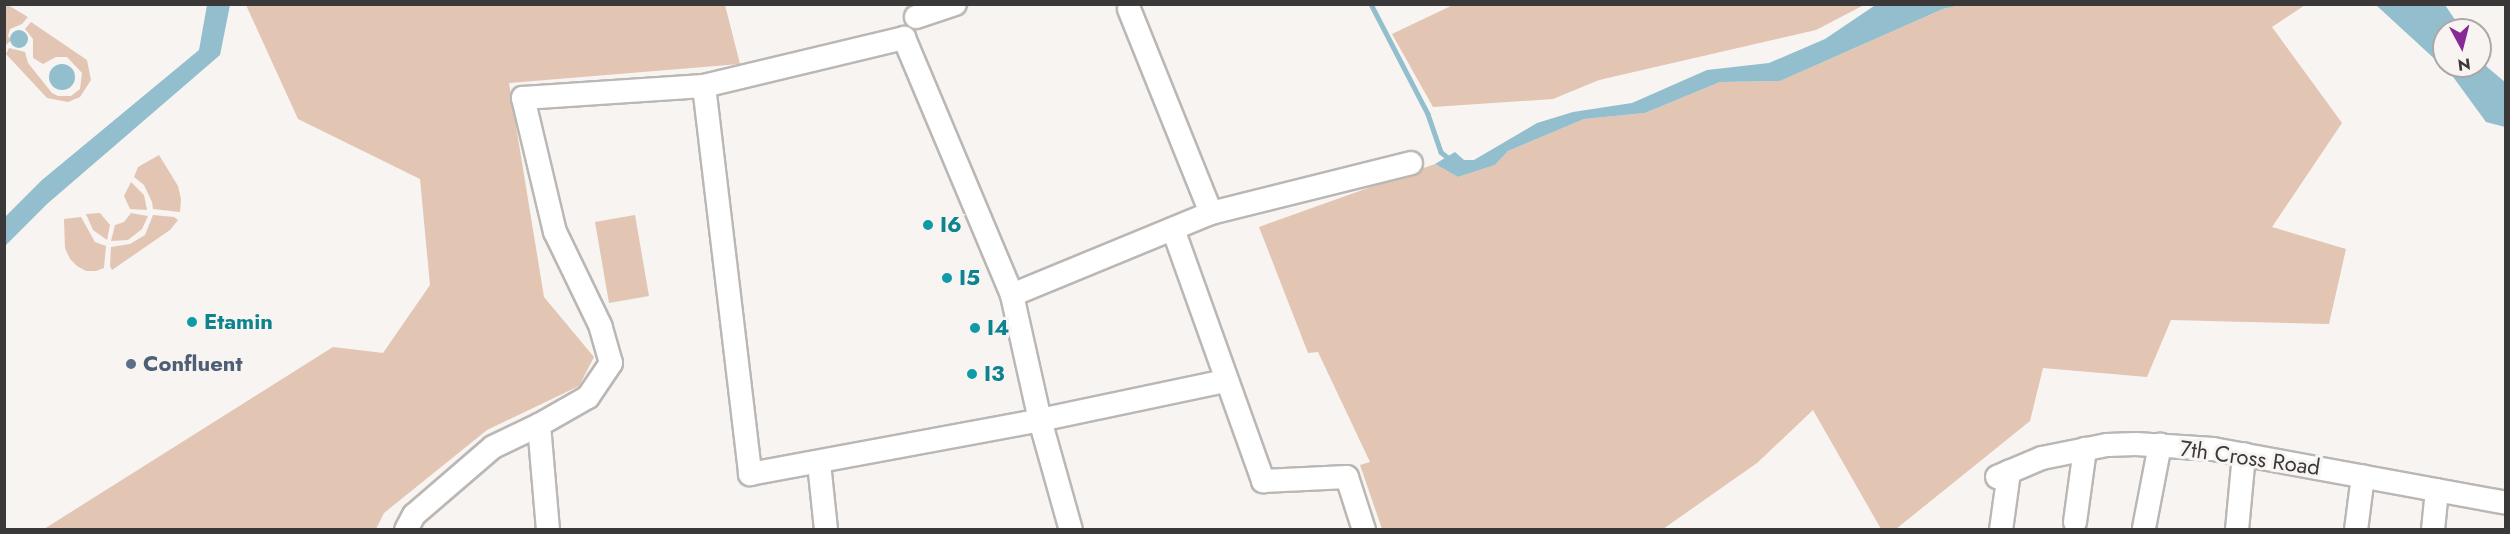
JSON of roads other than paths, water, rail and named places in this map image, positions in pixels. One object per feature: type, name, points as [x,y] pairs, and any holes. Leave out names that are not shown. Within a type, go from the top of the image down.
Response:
[{"type":"street","points":[[955,4],[914,11],[904,38],[1012,295],[1040,420],[1071,530]]},
{"type":"street","points":[[1129,9],[1211,213]]},
{"type":"street","points":[[406,530],[414,515],[492,447],[588,398],[611,363],[602,327],[555,232],[523,98],[704,86],[904,38]]},
{"type":"street","points":[[704,86],[750,474],[819,463],[1040,420],[1225,381]]},
{"type":"street","points":[[1012,295],[1211,213],[1411,163]]},
{"type":"street","points":[[1173,229],[1225,381],[1263,482],[1347,477],[1364,530]]},
{"type":"street","points":[[539,425],[548,530]]},
{"type":"street","name":"7th Cross Road","points":[[2001,530],[2003,474],[2042,458],[2085,449],[2126,444],[2213,449],[2505,503]]},
{"type":"street","points":[[2144,528],[2160,445]]},
{"type":"street","points":[[2074,522],[2085,449]]},
{"type":"street","points":[[2236,530],[2244,454]]},
{"type":"street","points":[[819,463],[826,530]]},
{"type":"street","points":[[2356,530],[2363,476]]},
{"type":"street","points":[[2433,530],[2437,490]]},
{"type":"water","points":[[1877,4],[1961,5],[1943,9],[1780,81],[1720,82],[1645,113],[1584,119],[1508,151],[1495,165],[1458,177],[1435,164],[1455,152],[1464,160],[1474,160],[1537,123],[1573,112],[1632,103],[1707,70],[1769,63],[1825,39]]},
{"type":"water","points":[[207,5],[230,5],[220,55],[47,204],[5,246],[5,217],[42,180],[199,50]]},
{"type":"water","points":[[2376,5],[2445,5],[2454,18],[2432,18],[2432,57]]},
{"type":"water","points":[[19,30],[25,33],[28,39],[25,45],[19,48],[13,45],[10,39],[13,33]]},
{"type":"water","points":[[62,64],[72,67],[75,77],[72,87],[62,90],[52,87],[49,77],[52,67]]},
{"type":"water","points":[[2492,71],[2505,82],[2505,127],[2486,122],[2454,78],[2492,78]]},
{"type":"waterway","points":[[1371,4],[1428,114],[1441,152],[1451,160]]},
{"type":"place","name":"I6","points":[[928,225]]},
{"type":"place","name":"I5","points":[[947,278]]},
{"type":"place","name":"Etamin","points":[[192,322]]},
{"type":"place","name":"I4","points":[[975,328]]},
{"type":"place","name":"Confluent","points":[[131,364]]},
{"type":"place","name":"I3","points":[[972,374]]}]
